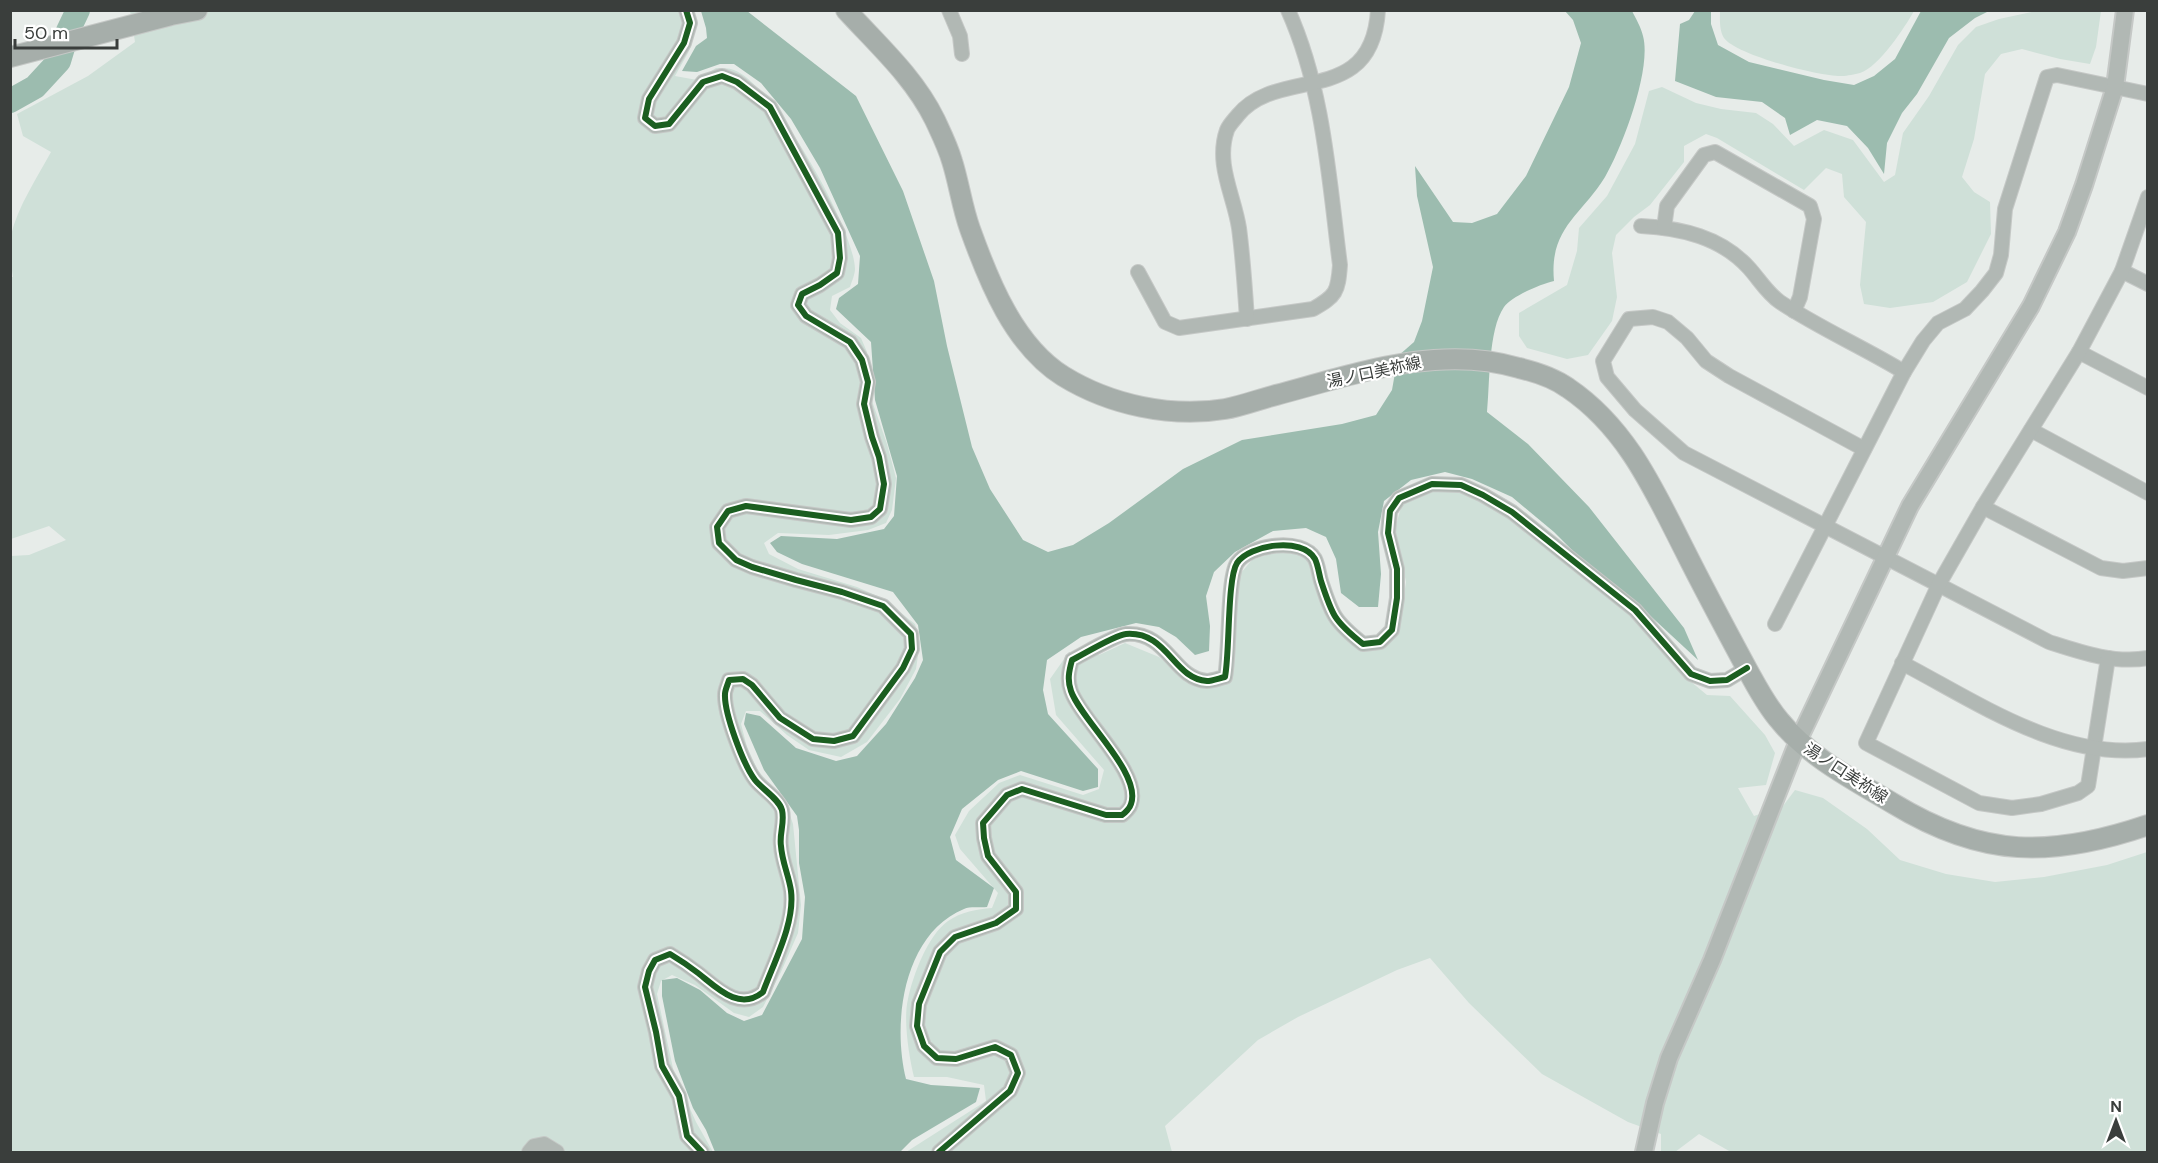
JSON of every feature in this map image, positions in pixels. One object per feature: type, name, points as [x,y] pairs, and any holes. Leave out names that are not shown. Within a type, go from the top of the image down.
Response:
[{"type":"main road","points":[[10,57],[197,10]]},
{"type":"main road","name":"湯ノ口美祢線","points":[[846,10],[908,76],[933,116],[952,159],[969,227],[1008,314],[1029,347],[1061,375],[1095,393],[1135,406],[1182,411],[1225,409],[1387,366],[1458,358],[1502,363],[1538,373],[1567,386],[1607,421],[1643,468],[1765,702],[1798,741],[1835,768],[1922,821],[1974,841],[2020,848],[2056,848],[2113,836],[2148,825]]},
{"type":"street","points":[[686,10],[690,23],[684,43],[649,99],[645,118],[655,126],[669,124],[703,82],[722,76],[736,82],[770,107],[838,233],[840,258],[837,273],[802,294],[798,305],[806,315],[850,342],[862,360],[868,382],[864,404],[884,484],[880,509],[871,517],[851,520],[746,506],[728,511],[717,527],[719,543],[736,560],[752,567],[883,606],[911,634],[912,649],[903,668],[853,736],[834,741],[813,739],[780,718],[752,685],[743,679],[729,680],[725,693],[728,717],[747,768],[756,781],[782,807],[783,823],[780,839],[782,860],[791,889],[792,903],[789,921],[763,992],[755,998],[736,999],[722,992],[670,954],[655,960],[649,971],[645,987],[662,1066],[679,1096],[687,1136],[702,1152]]},
{"type":"street","points":[[949,10],[960,36],[962,54]]},
{"type":"street","points":[[1138,272],[1165,322],[1179,328],[1312,309],[1329,300],[1339,287],[1340,265],[1323,136],[1297,30],[1288,10]]},
{"type":"street","points":[[1247,319],[1239,228],[1224,174],[1222,149],[1227,128],[1245,106],[1264,96],[1312,84],[1355,67],[1367,50],[1377,24],[1378,10]]},
{"type":"street","points":[[1644,1152],[1655,1103],[1669,1058],[1716,949],[1798,741],[1910,506],[2031,306],[2074,213],[2115,87],[2125,10]]},
{"type":"street","points":[[1775,624],[1904,372],[1923,341],[1938,322],[1965,309],[1996,273],[2001,255],[2005,209],[2047,77],[2057,75],[2148,94]]},
{"type":"street","points":[[1664,228],[1667,206],[1704,155],[1715,152],[1810,206],[1814,219],[1800,297],[1794,311]]},
{"type":"street","points":[[2108,658],[2088,786],[2078,793],[2041,804],[2013,808],[1979,803],[1866,742],[1939,584],[1983,507],[2079,352],[2122,271],[2148,197]]},
{"type":"street","points":[[1641,226],[1697,234],[1724,247],[1748,266],[1773,297],[1904,372]]},
{"type":"street","points":[[2122,271],[2148,284]]},
{"type":"street","points":[[1864,449],[1729,376],[1706,360],[1668,322],[1653,317],[1629,319],[1603,361],[1607,377],[1635,410],[1684,453],[2049,642],[2108,658],[2148,658]]},
{"type":"street","points":[[2079,352],[2148,388]]},
{"type":"street","points":[[2031,430],[2148,492]]},
{"type":"street","points":[[939,1152],[1010,1091],[1018,1073],[1011,1055],[995,1047],[956,1059],[937,1058],[924,1046],[917,1026],[919,1004],[940,952],[955,937],[996,923],[1016,909],[1016,892],[988,856],[983,823],[1007,795],[1022,789],[1106,815],[1122,815],[1131,805],[1131,788],[1124,769],[1072,693],[1068,675],[1072,660],[1124,634],[1142,635],[1155,640],[1188,674],[1207,681],[1225,677],[1233,576],[1238,562],[1253,551],[1287,544],[1303,547],[1314,558],[1331,612],[1343,629],[1363,644],[1380,642],[1392,630],[1397,598],[1397,569],[1388,533],[1390,511],[1400,498],[1432,484],[1461,485],[1484,495],[1512,512],[1635,610],[1691,674],[1710,681],[1727,680],[1747,668]]},
{"type":"street","points":[[1983,507],[2102,568],[2123,571],[2148,568]]},
{"type":"street","points":[[1902,663],[2032,731],[2094,747],[2130,751],[2148,749]]},
{"type":"street","points":[[529,1152],[534,1146],[544,1144],[557,1152]]},
{"type":"shaded area","points":[[1720,10],[1914,11],[1891,46],[1875,63],[1860,73],[1842,76],[1816,73],[1780,64],[1732,45],[1722,35]]},
{"type":"shaded area","points":[[2041,10],[2101,11],[2096,47],[2090,64],[2022,49],[2001,54],[1985,74],[1974,139],[1962,177],[1974,192],[1990,202],[1991,234],[1967,282],[1933,302],[1890,308],[1864,304],[1860,285],[1866,222],[1844,197],[1842,174],[1826,168],[1804,190],[1717,138],[1706,134],[1684,146],[1684,162],[1650,205],[1616,235],[1612,253],[1617,297],[1612,321],[1588,355],[1567,359],[1527,348],[1519,336],[1519,313],[1567,285],[1577,251],[1579,228],[1607,196],[1635,144],[1649,91],[1662,87],[1696,103],[1721,109],[1756,113],[1773,124],[1794,146],[1824,130],[1853,140],[1884,182],[1895,175],[1903,133],[1929,96],[1958,45],[1976,27],[1999,19]]},
{"type":"shaded area","points":[[130,11],[689,11],[693,38],[675,76],[697,80],[716,68],[725,68],[734,70],[750,81],[769,101],[789,128],[827,192],[851,249],[855,269],[850,287],[832,296],[830,310],[840,323],[861,338],[867,352],[871,398],[896,478],[892,510],[886,523],[868,530],[829,535],[778,533],[764,543],[769,554],[798,569],[857,587],[882,598],[915,624],[920,642],[916,669],[900,699],[867,742],[841,757],[809,750],[787,735],[760,711],[746,711],[741,724],[747,747],[758,771],[778,792],[787,806],[793,824],[801,905],[798,933],[781,972],[763,1007],[749,1017],[734,1013],[695,985],[672,975],[661,981],[657,994],[674,1073],[696,1122],[713,1152],[11,1152],[11,556],[29,555],[66,540],[49,526],[11,539],[10,277],[13,277],[10,240],[23,203],[51,152],[23,136],[17,114],[88,76],[135,42]]},
{"type":"shaded area","points":[[701,11],[747,11],[856,96],[903,191],[934,281],[947,346],[972,447],[990,489],[1023,540],[1048,552],[1073,545],[1109,523],[1183,469],[1242,440],[1342,424],[1376,415],[1392,390],[1398,356],[1414,342],[1422,321],[1433,267],[1417,196],[1415,166],[1453,222],[1472,223],[1497,214],[1526,176],[1569,87],[1581,43],[1573,20],[1565,11],[1632,11],[1642,33],[1645,50],[1639,87],[1627,128],[1605,177],[1562,235],[1556,248],[1554,281],[1513,299],[1504,307],[1499,317],[1492,343],[1487,412],[1528,444],[1589,507],[1684,628],[1698,660],[1644,610],[1587,565],[1554,532],[1512,497],[1472,479],[1445,472],[1411,480],[1384,501],[1378,532],[1381,574],[1378,607],[1359,607],[1341,593],[1336,559],[1326,537],[1306,528],[1273,531],[1235,552],[1214,572],[1206,596],[1210,626],[1209,651],[1195,655],[1176,637],[1159,627],[1136,623],[1081,637],[1047,660],[1043,690],[1048,714],[1098,769],[1098,787],[1083,791],[1021,771],[998,780],[962,809],[950,837],[956,860],[994,888],[987,907],[964,909],[943,921],[927,938],[915,959],[902,1007],[902,1057],[906,1079],[931,1085],[980,1088],[976,1102],[912,1140],[900,1152],[715,1152],[693,1108],[675,1061],[662,996],[662,980],[677,978],[700,990],[727,1013],[744,1021],[762,1015],[802,939],[805,897],[799,863],[797,816],[764,770],[744,724],[746,713],[760,716],[796,748],[836,761],[857,756],[886,724],[915,678],[923,660],[918,625],[893,592],[802,564],[777,552],[770,543],[781,536],[837,539],[884,529],[894,516],[897,476],[875,400],[871,342],[836,309],[839,298],[858,284],[860,256],[820,168],[791,119],[761,83],[734,64],[720,64],[697,72],[682,71],[696,46],[707,38]]},
{"type":"shaded area","points":[[1695,11],[1711,11],[1711,24],[1718,45],[1749,62],[1854,85],[1874,76],[1895,59],[1921,11],[1989,11],[1975,18],[1949,38],[1917,94],[1902,113],[1887,143],[1884,174],[1868,148],[1847,126],[1817,120],[1790,135],[1785,118],[1762,102],[1716,97],[1675,81],[1680,24],[1689,20]]},
{"type":"shaded area","points":[[1432,490],[1458,490],[1514,519],[1635,615],[1684,676],[1707,695],[1730,696],[1765,735],[1775,753],[1766,785],[1738,788],[1754,816],[1783,806],[1795,790],[1823,798],[1867,829],[1900,860],[1946,874],[1995,882],[2044,877],[2107,865],[2147,852],[2147,1152],[1731,1152],[1699,1134],[1675,1152],[1661,1152],[1661,1134],[1628,1122],[1542,1074],[1469,1003],[1430,958],[1397,970],[1298,1017],[1258,1040],[1165,1126],[1172,1152],[906,1152],[986,1101],[984,1085],[947,1077],[914,1077],[907,1038],[908,999],[918,967],[934,936],[941,927],[958,915],[992,908],[998,893],[960,849],[955,835],[969,811],[999,783],[1020,775],[1083,795],[1099,789],[1104,770],[1056,715],[1050,679],[1069,652],[1099,655],[1125,643],[1159,657],[1188,679],[1229,676],[1240,574],[1252,560],[1281,550],[1309,557],[1330,621],[1347,639],[1364,648],[1389,644],[1400,621],[1406,582],[1395,529],[1403,500]]},
{"type":"waterway","points":[[10,101],[35,87],[59,61],[68,31],[78,10]]},
{"type":"cycle path","points":[[686,10],[690,23],[684,43],[649,99],[645,118],[655,126],[669,124],[703,82],[722,76],[737,82],[770,107],[838,233],[840,258],[837,273],[802,294],[798,305],[806,316],[850,342],[862,360],[868,382],[864,404],[884,484],[880,509],[871,517],[851,520],[746,506],[728,511],[717,527],[719,543],[736,560],[752,567],[883,606],[911,634],[912,649],[903,668],[853,736],[834,741],[813,739],[780,718],[752,685],[743,679],[729,680],[725,692],[726,702],[740,751],[755,780],[778,802],[782,810],[781,846],[790,885],[791,903],[787,929],[778,955],[763,992],[754,998],[745,999],[728,995],[670,954],[655,960],[649,971],[645,987],[662,1066],[679,1096],[687,1136],[702,1152]]},
{"type":"cycle path","points":[[939,1152],[1010,1091],[1018,1073],[1011,1055],[995,1047],[956,1059],[937,1058],[924,1046],[917,1026],[919,1004],[940,952],[955,937],[996,923],[1016,909],[1016,892],[988,856],[983,823],[1007,795],[1022,789],[1106,815],[1122,815],[1126,812],[1131,804],[1132,791],[1128,777],[1071,691],[1069,676],[1072,660],[1121,635],[1140,635],[1161,647],[1195,678],[1207,681],[1225,677],[1232,584],[1237,563],[1243,557],[1264,548],[1288,545],[1308,552],[1315,559],[1335,617],[1363,644],[1380,642],[1392,630],[1397,598],[1397,569],[1388,533],[1390,511],[1399,498],[1432,484],[1461,485],[1512,512],[1635,610],[1691,674],[1710,681],[1727,680],[1747,668]]}]
